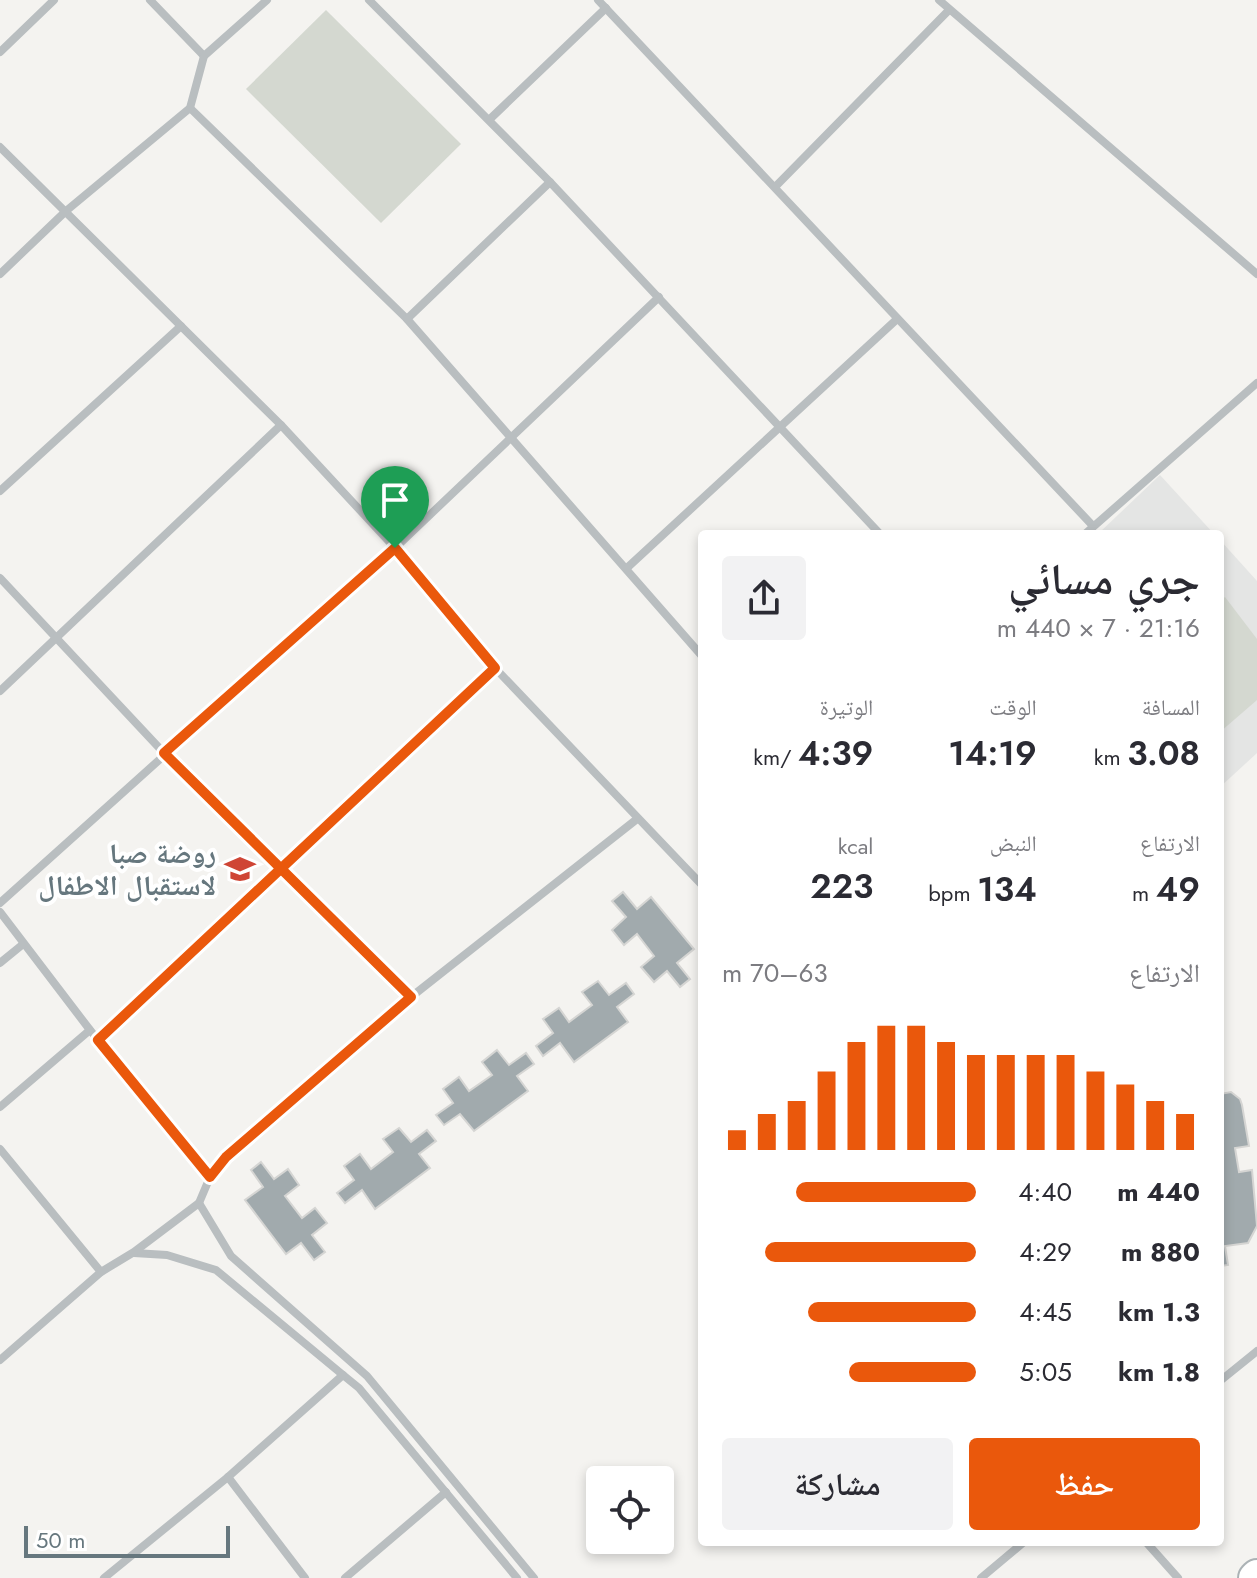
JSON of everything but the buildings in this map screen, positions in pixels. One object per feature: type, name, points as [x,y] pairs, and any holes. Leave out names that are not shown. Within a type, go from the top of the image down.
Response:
[{"type":"street","points":[[0,52],[54,0]]},
{"type":"street","points":[[150,0],[204,56]]},
{"type":"street","points":[[0,274],[66,211],[190,108],[204,56],[267,0]]},
{"type":"street","points":[[369,0],[490,119],[876,530]]},
{"type":"street","points":[[598,0],[1093,526]]},
{"type":"street","points":[[939,0],[1257,274]]},
{"type":"street","points":[[490,119],[606,8]]},
{"type":"street","points":[[776,186],[949,10]]},
{"type":"street","points":[[190,108],[407,319],[628,567],[698,651]]},
{"type":"street","points":[[0,147],[281,425],[395,548],[495,668],[698,880]]},
{"type":"street","points":[[407,319],[550,182]]},
{"type":"street","points":[[0,903],[395,548],[659,297]]},
{"type":"street","points":[[628,567],[779,424],[896,320]]},
{"type":"street","points":[[0,491],[181,326]]},
{"type":"street","points":[[1089,530],[1257,383]]},
{"type":"street","points":[[0,691],[55,635],[281,425]]},
{"type":"street","points":[[0,578],[164,753],[411,997]]},
{"type":"street","points":[[98,1040],[495,668]]},
{"type":"street","points":[[1,1357],[101,1272],[134,1252],[199,1203],[210,1177],[226,1157],[411,997],[637,819]]},
{"type":"street","points":[[0,912],[22,945],[210,1177]]},
{"type":"street","points":[[0,963],[22,945]]},
{"type":"street","points":[[0,1107],[90,1030]]},
{"type":"street","points":[[0,1149],[101,1272]]},
{"type":"street","points":[[199,1203],[231,1256],[377,1387],[534,1578]]},
{"type":"street","points":[[134,1252],[167,1255],[216,1270],[359,1388],[517,1578]]},
{"type":"street","points":[[1224,1378],[1257,1351]]},
{"type":"street","points":[[104,1578],[228,1477],[343,1375]]},
{"type":"street","points":[[228,1477],[305,1578]]},
{"type":"street","points":[[345,1578],[446,1492]]},
{"type":"street","points":[[981,1578],[1019,1546]]},
{"type":"street","points":[[1150,1546],[1178,1578]]},
{"type":"shaded area","points":[[326,10],[461,144],[381,223],[246,89]]},
{"type":"shaded area","points":[[1160,475],[1210,530],[1102,530]]},
{"type":"shaded area","points":[[1224,544],[1257,581],[1257,753],[1224,783]]},
{"type":"shaded area","points":[[1224,598],[1257,639],[1257,700],[1224,729]]},
{"type":"place","name":"روضة صبا لاستقبال الاطفال","points":[[240,869]]},
{"type":"route","points":[[395,548],[164,753],[281,869],[411,997],[226,1157],[210,1177],[98,1040],[281,869],[495,668],[395,548]]}]
